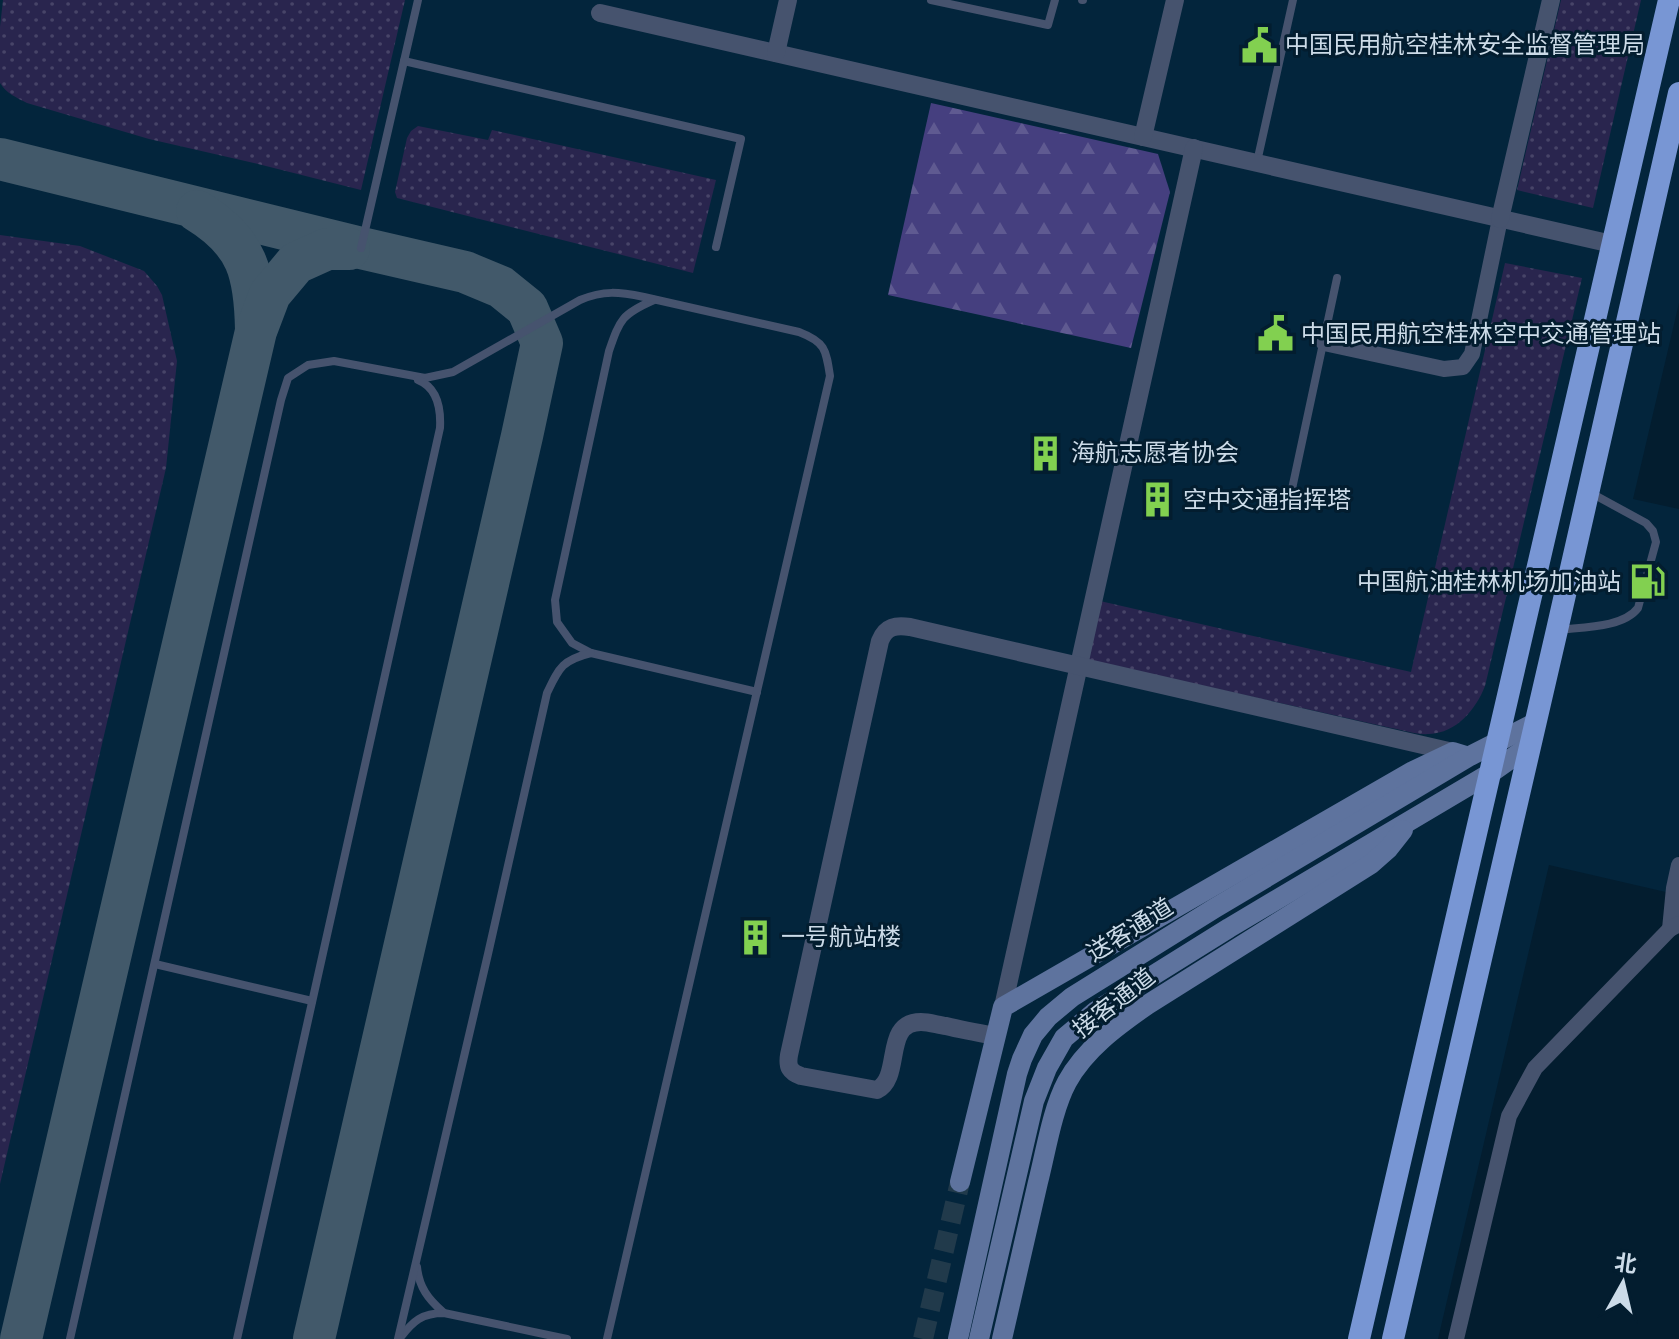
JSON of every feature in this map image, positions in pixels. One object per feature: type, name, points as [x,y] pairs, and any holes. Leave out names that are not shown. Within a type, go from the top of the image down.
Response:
[{"type":"highway","points":[[1359,1339],[1669,0]]},
{"type":"highway","points":[[1393,1339],[1679,93]]},
{"type":"main road","name":"送客通道","points":[[958,1339],[1017,1074],[1033,1035],[1048,1017],[1072,997],[1462,754],[1497,742],[1535,723]]},
{"type":"main road","points":[[979,1339],[1034,1101],[1047,1068],[1064,1038],[1096,1011],[1492,772],[1529,746]]},
{"type":"main road","name":"接客通道","points":[[1003,1007],[1399,778],[1462,754]]},
{"type":"main road","name":"接客通道","points":[[1002,1339],[1051,1129],[1066,1084],[1082,1060],[1119,1025],[1147,1005],[1371,864],[1414,818]]},
{"type":"main road","points":[[960,1182],[1003,1007]]},
{"type":"street","points":[[776,53],[788,0]]},
{"type":"street","points":[[1143,137],[1175,0]]},
{"type":"street","points":[[1324,343],[1444,369],[1463,367],[1472,354],[1551,0]]},
{"type":"street","points":[[600,13],[1612,244]]},
{"type":"street","points":[[1003,1007],[1194,148]]},
{"type":"street","points":[[996,1036],[923,1022],[909,1024],[899,1032],[888,1079],[877,1090],[801,1076],[793,1073],[788,1065],[882,635],[896,626],[1462,754]]},
{"type":"street","points":[[1456,1339],[1509,1116],[1535,1068],[1675,927],[1674,888],[1679,865]]},
{"type":"lane","points":[[361,248],[418,0]]},
{"type":"lane","points":[[931,0],[1048,25],[1055,0]]},
{"type":"lane","points":[[1257,163],[1293,0]]},
{"type":"lane","points":[[404,61],[741,139],[716,247]]},
{"type":"lane","points":[[1289,503],[1337,278]]},
{"type":"lane","points":[[70,1339],[288,378],[308,365],[334,361],[425,378],[453,372],[580,300],[597,293],[622,293],[816,338],[827,351],[830,376],[608,1334],[600,1339]]},
{"type":"lane","points":[[655,300],[632,310],[618,324],[609,351],[555,600],[557,622],[572,643],[591,653],[757,692]]},
{"type":"lane","points":[[237,1339],[440,428],[441,412],[435,393],[425,383],[406,376]]},
{"type":"lane","points":[[1557,630],[1618,622],[1632,615],[1638,608],[1656,542],[1653,531],[1646,523],[1588,491]]},
{"type":"lane","points":[[399,1339],[547,693],[558,669],[576,657],[591,653]]},
{"type":"lane","points":[[155,964],[312,1001]]},
{"type":"lane","points":[[417,1260],[423,1290],[444,1313]]},
{"type":"lane","points":[[399,1339],[418,1318],[430,1313],[444,1313],[567,1339]]},
{"type":"shaded area","points":[[0,0],[1679,0],[1679,303],[1633,499],[1679,509],[1679,854],[1670,893],[1549,865],[1438,1339],[0,1339]]},
{"type":"shaded area","points":[[3,0],[405,0],[361,190],[149,139],[19,99],[0,83]]},
{"type":"shaded area","points":[[1561,0],[1641,0],[1593,208],[1517,190]]},
{"type":"shaded area","points":[[418,126],[488,140],[492,130],[716,180],[693,273],[397,198],[395,192],[407,138]]},
{"type":"shaded area","points":[[0,235],[80,246],[144,271],[162,295],[177,361],[166,468],[0,1184]]},
{"type":"shaded area","points":[[1505,263],[1582,278],[1485,686],[1464,718],[1439,733],[1415,733],[1088,660],[1100,601],[1411,672]]},
{"type":"green space","points":[[931,103],[1158,154],[1170,192],[1131,348],[888,295]]},
{"type":"taxiway","points":[[0,159],[465,272],[501,287],[527,308],[542,343],[314,1339]]},
{"type":"taxiway","points":[[197,211],[228,235],[245,261],[254,292],[256,330]]},
{"type":"taxiway","points":[[21,1339],[256,331],[270,294],[296,263],[327,249],[349,249]]},
{"type":"tunnel","points":[[923,1339],[960,1182]]},
{"type":"place","name":"中国民用航空桂林安全监督管理局","points":[[1259,45]]},
{"type":"place","name":"中国民用航空桂林空中交通管理站","points":[[1275,334]]},
{"type":"place","name":"海航志愿者协会","points":[[1045,453]]},
{"type":"place","name":"空中交通指挥塔","points":[[1157,500]]},
{"type":"place","name":"中国航油桂林机场加油站","points":[[1647,582]]},
{"type":"place","name":"一号航站楼","points":[[755,937]]}]
